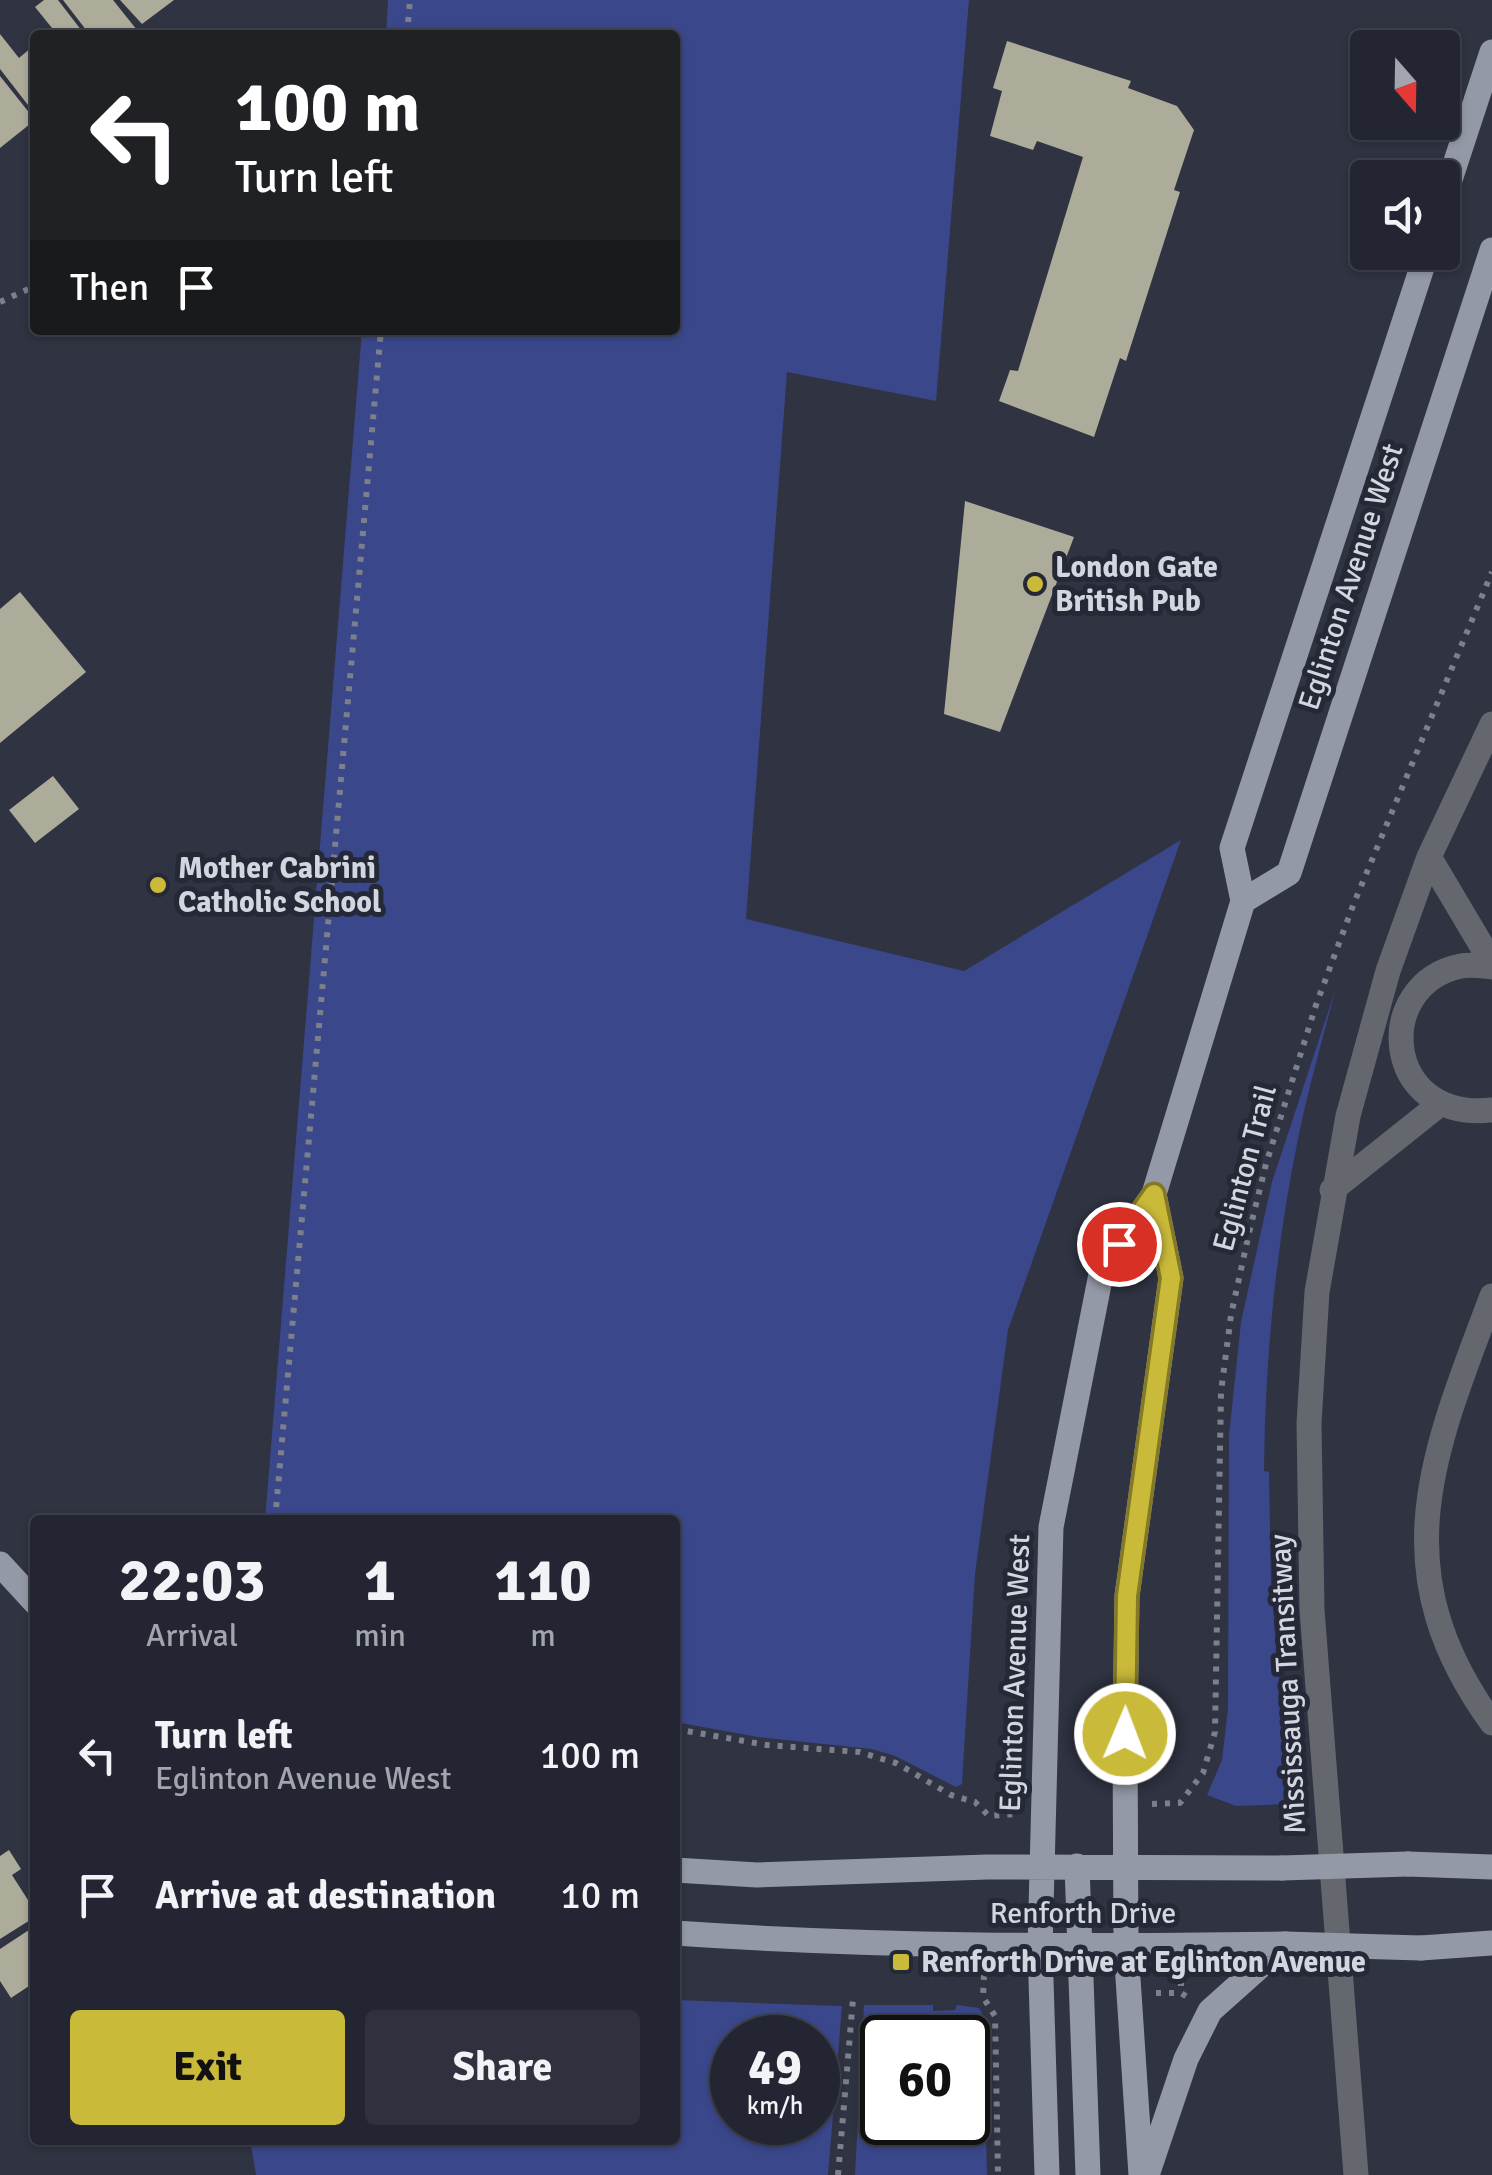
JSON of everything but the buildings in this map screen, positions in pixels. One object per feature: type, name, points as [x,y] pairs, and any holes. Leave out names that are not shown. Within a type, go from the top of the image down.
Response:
[{"type":"main road","points":[[1456,160],[1492,52]]},
{"type":"main road","name":"Eglinton Avenue West","points":[[1243,901],[1288,873],[1492,250]]},
{"type":"main road","name":"Eglinton Avenue West","points":[[1048,2175],[1040,1947],[1051,1527],[1102,1269],[1154,1194],[1243,901],[1232,848],[1420,270]]},
{"type":"main road","name":"Eglinton Avenue West","points":[[1144,2175],[1126,1948],[1127,1596],[1171,1278],[1154,1194]]},
{"type":"main road","points":[[0,1564],[30,1597]]},
{"type":"main road","points":[[1077,1866],[1088,2175]]},
{"type":"main road","name":"Renforth Drive","points":[[680,1870],[757,1875],[1077,1866],[1492,1867]]},
{"type":"main road","name":"Renforth Drive","points":[[680,1933],[1080,1948],[1286,1944],[1421,1948],[1492,1943]]},
{"type":"main road","points":[[1144,2175],[1186,2059],[1210,2012],[1286,1944]]},
{"type":"lane","name":"Mississauga Transitway","points":[[1356,2175],[1312,1610],[1309,1423],[1317,1292],[1332,1190],[1365,1047],[1388,971],[1429,857],[1492,724]]},
{"type":"lane","points":[[1429,857],[1492,965],[1461,966],[1431,978],[1408,1003],[1400,1035],[1404,1063],[1418,1087],[1440,1104],[1468,1113],[1492,1110]]},
{"type":"lane","points":[[1388,971],[1408,1003]]},
{"type":"lane","points":[[1365,1047],[1400,1035]]},
{"type":"lane","points":[[1332,1190],[1440,1104]]},
{"type":"lane","points":[[1492,1296],[1450,1407],[1436,1458],[1427,1514],[1427,1572],[1433,1609],[1446,1644],[1492,1723]]},
{"type":"path","points":[[407,30],[410,0]]},
{"type":"path","points":[[0,302],[30,288]]},
{"type":"path","points":[[275,1515],[381,335]]},
{"type":"path","name":"Eglinton Trail","points":[[1126,1806],[1180,1802],[1203,1773],[1214,1732],[1221,1392],[1230,1315],[1248,1232],[1329,971],[1492,572]]},
{"type":"path","points":[[680,1730],[767,1745],[859,1752],[896,1763],[951,1794],[976,1802],[989,1816],[987,1867]]},
{"type":"path","points":[[989,1816],[1043,1812]]},
{"type":"path","points":[[985,1946],[983,1997],[995,2016],[998,2175]]},
{"type":"path","points":[[1155,1994],[1181,1993],[1181,1981]]},
{"type":"path","points":[[838,2175],[853,2000]]},
{"type":"shaded area","points":[[388,0],[969,0],[936,401],[787,372],[746,919],[964,971],[1181,840],[1008,1330],[975,1574],[962,1784],[956,1787],[893,1755],[871,1749],[758,1737],[680,1723],[680,1515],[265,1515],[362,335],[680,335],[680,30],[386,30]]},
{"type":"shaded area","points":[[1335,991],[1291,1176],[1273,1302],[1267,1386],[1264,1471],[1269,1472],[1271,1582],[1289,1804],[1236,1806],[1207,1795],[1222,1760],[1228,1708],[1229,1435],[1241,1322],[1272,1182]]},
{"type":"shaded area","points":[[680,2000],[842,2006],[840,2030],[840,2015],[710,2015],[710,2145],[830,2145],[828,2175],[256,2175],[251,2145],[680,2145]]},
{"type":"shaded area","points":[[864,2005],[933,2005],[933,2011],[955,2010],[957,2005],[979,2008],[983,2015],[863,2015]]},
{"type":"shaded area","points":[[860,2081],[860,2145],[986,2145],[987,2175],[855,2175]]},
{"type":"place","name":"London Gate British Pub","points":[[1035,584]]},
{"type":"place","name":"Mother Cabrini Catholic School","points":[[158,885]]},
{"type":"place","name":"Renforth Drive at Eglinton Avenue","points":[[901,1962]]},
{"type":"route","points":[[1119,1244],[1154,1194],[1171,1278],[1127,1596],[1125,1734]]}]
